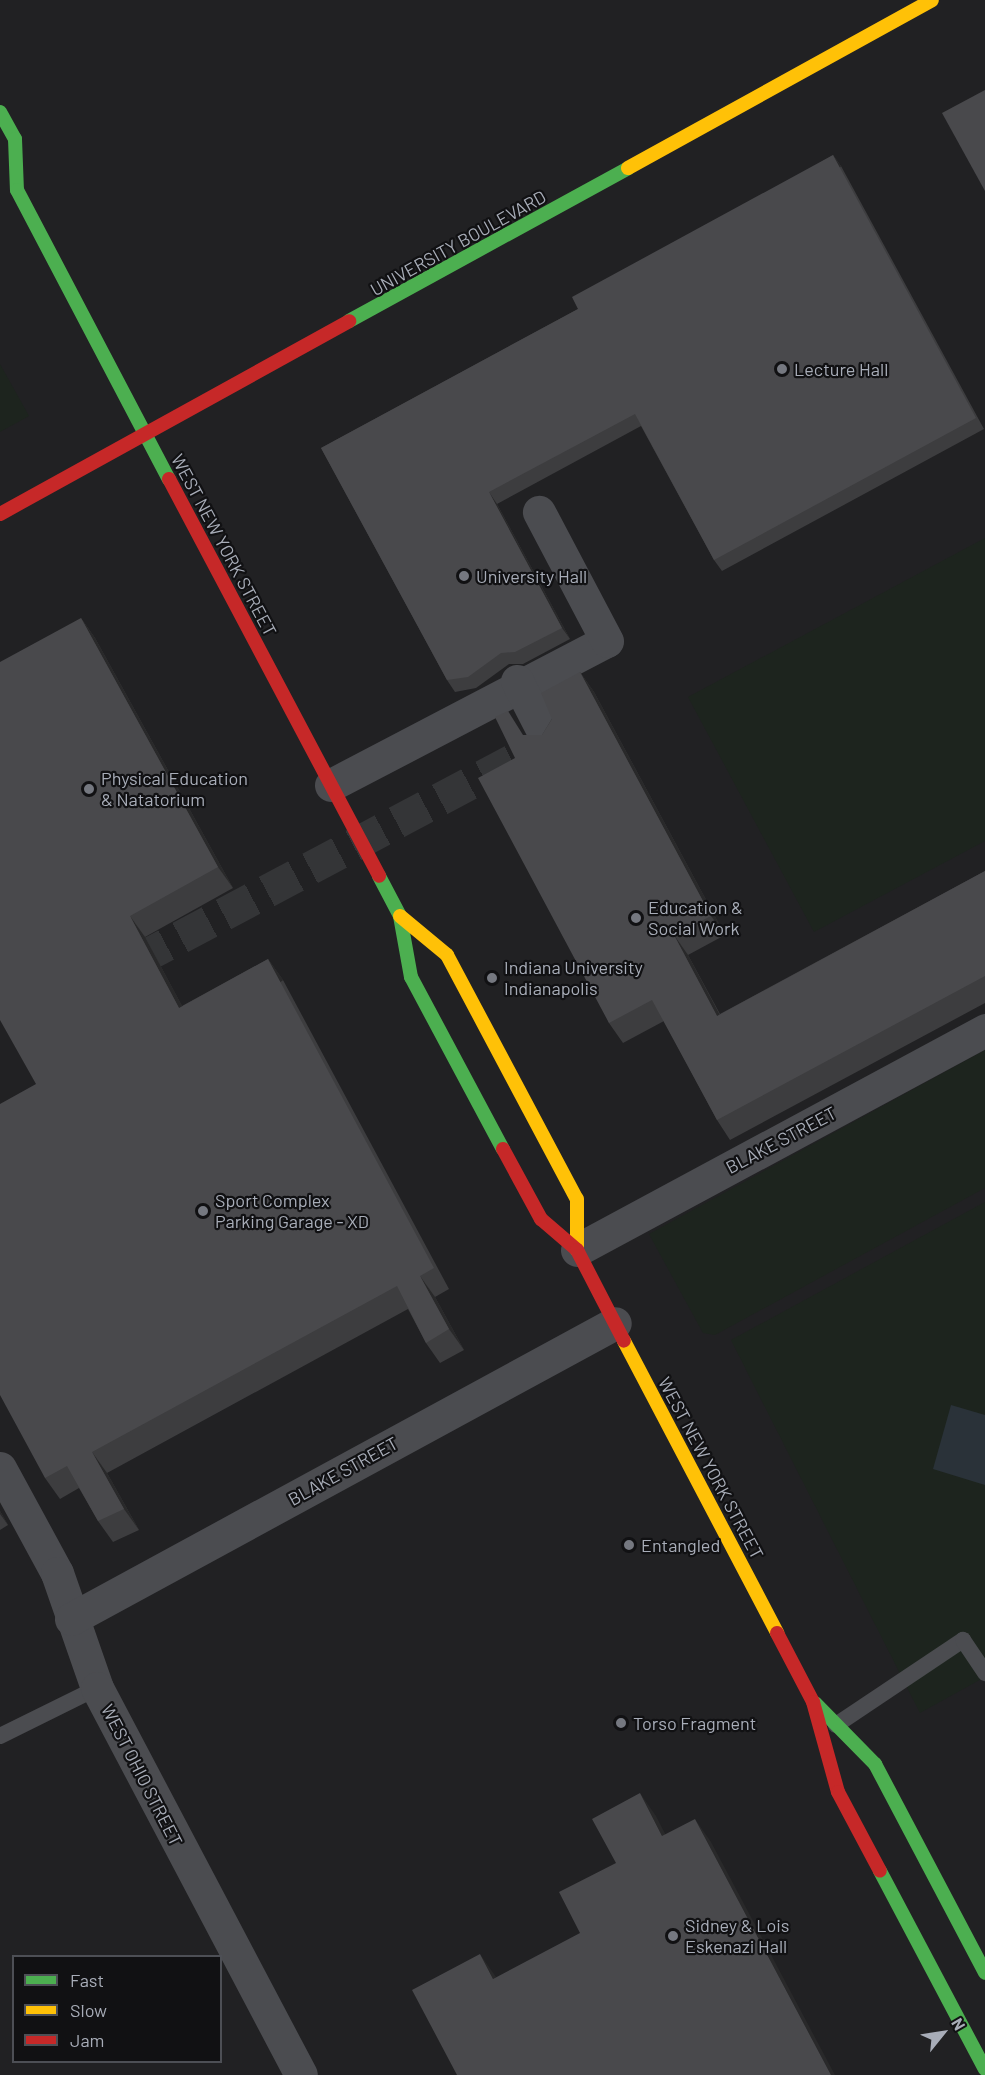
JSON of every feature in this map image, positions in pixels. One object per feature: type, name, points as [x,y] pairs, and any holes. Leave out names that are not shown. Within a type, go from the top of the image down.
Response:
[{"type":"main road","name":"UNIVERSITY BOULEVARD","points":[[0,514],[916,4]]},
{"type":"main road","name":"WEST NEW YORK STREET","points":[[0,112],[15,139],[17,189],[400,916],[411,977],[542,1219],[577,1250],[813,1702],[838,1792],[985,2069]]},
{"type":"main road","points":[[0,179],[17,189]]},
{"type":"main road","name":"WEST NEW YORK STREET","points":[[400,916],[447,955],[577,1199],[577,1250]]},
{"type":"main road","name":"WEST NEW YORK STREET","points":[[813,1702],[875,1764],[985,1973]]},
{"type":"street","points":[[331,785],[608,641],[539,512]]},
{"type":"street","points":[[517,681],[547,740]]},
{"type":"street","name":"BLAKE STREET","points":[[577,1250],[985,1030]]},
{"type":"street","name":"BLAKE STREET","points":[[71,1619],[615,1323]]},
{"type":"street","name":"WEST OHIO STREET","points":[[0,1468],[57,1573],[71,1619],[97,1688],[302,2075]]},
{"type":"lane","points":[[836,1725],[963,1640],[985,1673]]},
{"type":"lane","points":[[0,1736],[97,1688]]},
{"type":"shaded area","name":"Indiana University Indianapolis","points":[[0,0],[985,0],[985,2075],[0,2075]]},
{"type":"shaded area","points":[[0,364],[29,416],[0,432]]},
{"type":"shaded area","points":[[985,538],[985,841],[814,932],[688,697]]},
{"type":"shaded area","points":[[985,1050],[985,1188],[715,1335],[703,1333],[649,1234]]},
{"type":"shaded area","points":[[985,1202],[985,1677],[920,1713],[731,1340]]},
{"type":"shaded area","points":[[951,1405],[985,1415],[985,1485],[933,1469]]},
{"type":"building","points":[[985,90],[985,191],[942,113]]},
{"type":"building","points":[[833,155],[976,418],[714,560],[635,414],[489,492],[562,628],[515,652],[501,653],[468,677],[447,680],[321,448],[578,309],[572,297]]},
{"type":"building","name":"Sport Complex Parking Garage - XD","points":[[81,618],[218,867],[130,916],[179,1008],[268,959],[434,1268],[420,1276],[449,1329],[426,1343],[397,1286],[92,1452],[124,1509],[98,1521],[67,1466],[45,1478],[0,1395],[0,1104],[36,1084],[0,1020],[0,662]]},
{"type":"building","name":"Education & Social Work","points":[[580,672],[711,916],[674,935],[717,1016],[985,871],[985,976],[717,1120],[652,1000],[609,1023],[478,778],[515,758],[495,717],[508,711],[523,735],[542,735],[552,719],[541,693]]},
{"type":"building","name":"Sidney & Lois Eskenazi Hall","points":[[640,1793],[662,1836],[695,1819],[831,2075],[457,2075],[412,1990],[480,1954],[493,1979],[580,1933],[559,1892],[616,1863],[592,1819]]},
{"type":"tunnel","points":[[150,984],[137,960],[518,757]]},
{"type":"traffic: fast","points":[[0,112],[15,139],[17,190],[169,479]]},
{"type":"traffic: fast","points":[[349,321],[628,168]]},
{"type":"traffic: fast","points":[[379,876],[400,916],[411,977],[503,1149]]},
{"type":"traffic: fast","points":[[815,1703],[875,1764],[985,1973]]},
{"type":"traffic: fast","points":[[880,1871],[985,2069]]},
{"type":"traffic: slow","points":[[628,168],[932,0]]},
{"type":"traffic: slow","points":[[400,916],[447,955],[577,1199],[577,1250]]},
{"type":"traffic: slow","points":[[624,1341],[777,1633]]},
{"type":"traffic: jam","points":[[0,514],[349,321]]},
{"type":"traffic: jam","points":[[169,479],[379,876]]},
{"type":"traffic: jam","points":[[503,1149],[541,1219],[577,1250],[624,1341]]},
{"type":"traffic: jam","points":[[777,1633],[813,1702],[838,1792],[880,1871]]},
{"type":"place","name":"Lecture Hall","points":[[782,369]]},
{"type":"place","name":"University Hall","points":[[464,576]]},
{"type":"place","name":"Physical Education & Natatorium","points":[[89,789]]},
{"type":"place","name":"Education & Social Work","points":[[636,918]]},
{"type":"place","name":"Indiana University Indianapolis","points":[[492,978]]},
{"type":"place","name":"Sport Complex Parking Garage - XD","points":[[203,1211]]},
{"type":"place","name":"Entangled","points":[[629,1545]]},
{"type":"place","name":"Torso Fragment","points":[[621,1723]]},
{"type":"place","name":"Sidney & Lois Eskenazi Hall","points":[[673,1936]]}]
